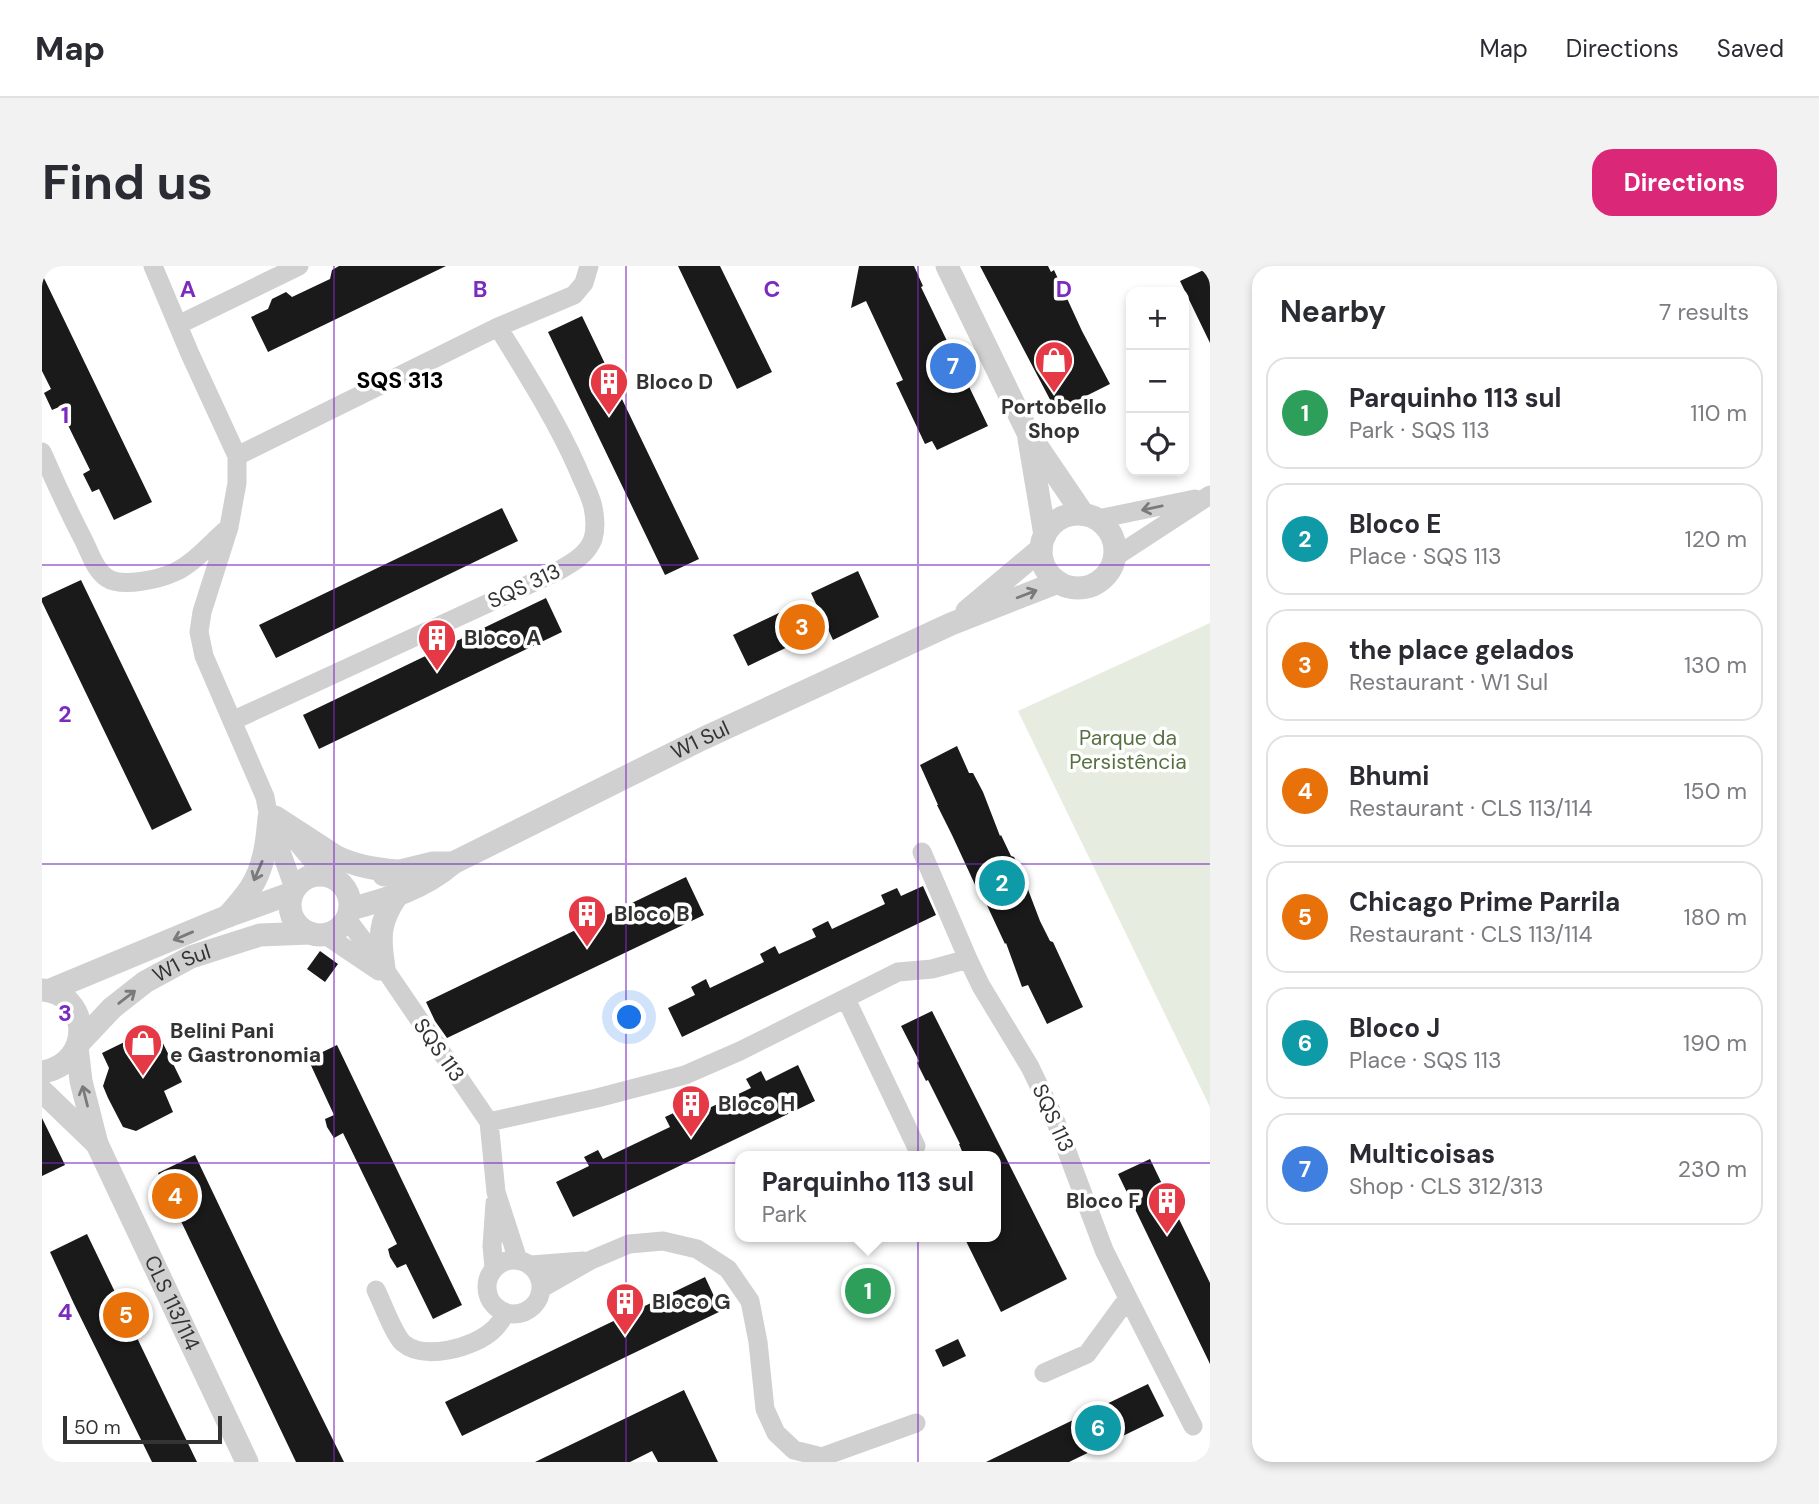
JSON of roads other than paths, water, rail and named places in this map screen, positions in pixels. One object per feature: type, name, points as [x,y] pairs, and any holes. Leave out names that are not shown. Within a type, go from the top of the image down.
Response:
[{"type":"street","points":[[153,266],[237,456],[237,483],[229,527],[202,612],[200,632],[204,656],[265,797],[293,890],[290,909],[296,924],[317,934],[337,929],[348,914],[348,895],[270,813]]},
{"type":"street","points":[[178,325],[299,266]]},
{"type":"street","points":[[237,456],[498,327],[574,295],[584,283],[589,266]]},
{"type":"street","points":[[947,266],[1028,433],[1091,517],[1108,529],[1112,536],[1115,557],[1110,571],[1100,582],[1072,588],[1058,582],[1048,573],[1042,562],[1043,542],[1028,433]]},
{"type":"street","name":"SQS 313","points":[[232,721],[558,571],[589,547],[595,522],[593,506],[562,434],[498,327]]},
{"type":"street","points":[[42,452],[94,561],[109,580],[138,582],[176,572],[229,527]]},
{"type":"street","points":[[1043,542],[1054,522],[1068,515],[1091,517],[1208,495]]},
{"type":"street","points":[[1115,557],[1208,495]]},
{"type":"street","name":"W1 Sul","points":[[951,624],[1043,542]]},
{"type":"street","name":"W1 Sul","points":[[348,914],[426,883],[453,863],[702,739],[951,624],[1058,582]]},
{"type":"street","points":[[270,813],[345,861],[368,868],[397,871]]},
{"type":"street","points":[[228,916],[251,887],[264,858],[270,813]]},
{"type":"street","name":"SQS 113","points":[[922,852],[981,986],[1030,1067],[1054,1117],[1104,1250],[1193,1426]]},
{"type":"street","name":"W1 Sul","points":[[333,880],[433,863],[453,863]]},
{"type":"street","points":[[293,890],[307,877],[333,880]]},
{"type":"street","name":"W1 Sul","points":[[46,990],[293,890]]},
{"type":"street","points":[[386,973],[380,948],[380,933],[383,920],[396,897]]},
{"type":"street","name":"SQS 113","points":[[348,914],[489,1122],[496,1192],[492,1246],[494,1268],[487,1280],[487,1294],[494,1306],[506,1313]]},
{"type":"street","name":"W1 Sul","points":[[42,1072],[64,1064],[112,1008],[145,982],[191,957],[261,935],[317,934]]},
{"type":"street","name":"SQS 113","points":[[317,934],[386,973]]},
{"type":"street","points":[[489,1122],[685,1075],[898,972],[932,969],[968,959]]},
{"type":"street","name":"CLS 113/114","points":[[46,990],[65,998],[76,1012],[80,1027],[78,1046],[81,1081],[97,1144],[247,1462]]},
{"type":"street","points":[[846,999],[916,1146]]},
{"type":"street","name":"CLS 113/114","points":[[42,1091],[97,1144]]},
{"type":"street","name":"SQS 113","points":[[496,1192],[525,1263],[539,1275],[542,1288]]},
{"type":"street","points":[[376,1290],[401,1341],[414,1350],[440,1353],[480,1339],[494,1330],[506,1313],[514,1315],[530,1309],[540,1296],[542,1288],[591,1260],[629,1244],[663,1241],[697,1249],[728,1269],[750,1301],[758,1342],[765,1409],[776,1433],[794,1450],[822,1457],[916,1423]]},
{"type":"street","points":[[494,1268],[505,1261],[525,1263],[591,1260]]},
{"type":"street","points":[[1044,1373],[1087,1354],[1128,1298]]},
{"type":"place","name":"Multicoisas","points":[[953,366]]},
{"type":"place","name":"Portobello Shop","points":[[1054,394]]},
{"type":"place","name":"Bloco D","points":[[609,416]]},
{"type":"place","name":"the place gelados","points":[[802,627]]},
{"type":"place","name":"Bloco A","points":[[437,672]]},
{"type":"place","name":"Bloco E","points":[[1002,883]]},
{"type":"place","name":"Bloco B","points":[[587,948]]},
{"type":"place","name":"Belini Pani e Gastronomia","points":[[143,1077]]},
{"type":"place","name":"Bloco H","points":[[691,1138]]},
{"type":"place","name":"Bhumi","points":[[175,1196]]},
{"type":"place","name":"Bloco F","points":[[1167,1235]]},
{"type":"place","name":"Parquinho 113 sul","points":[[868,1291]]},
{"type":"place","name":"Chicago Prime Parrila","points":[[126,1315]]},
{"type":"place","name":"Bloco G","points":[[625,1336]]},
{"type":"place","name":"Bloco J","points":[[1098,1428]]},
{"type":"district","name":"SQS 313","points":[[400,380]]},
{"type":"park label","name":"Parque da Persistência","points":[[1128,750]]}]
